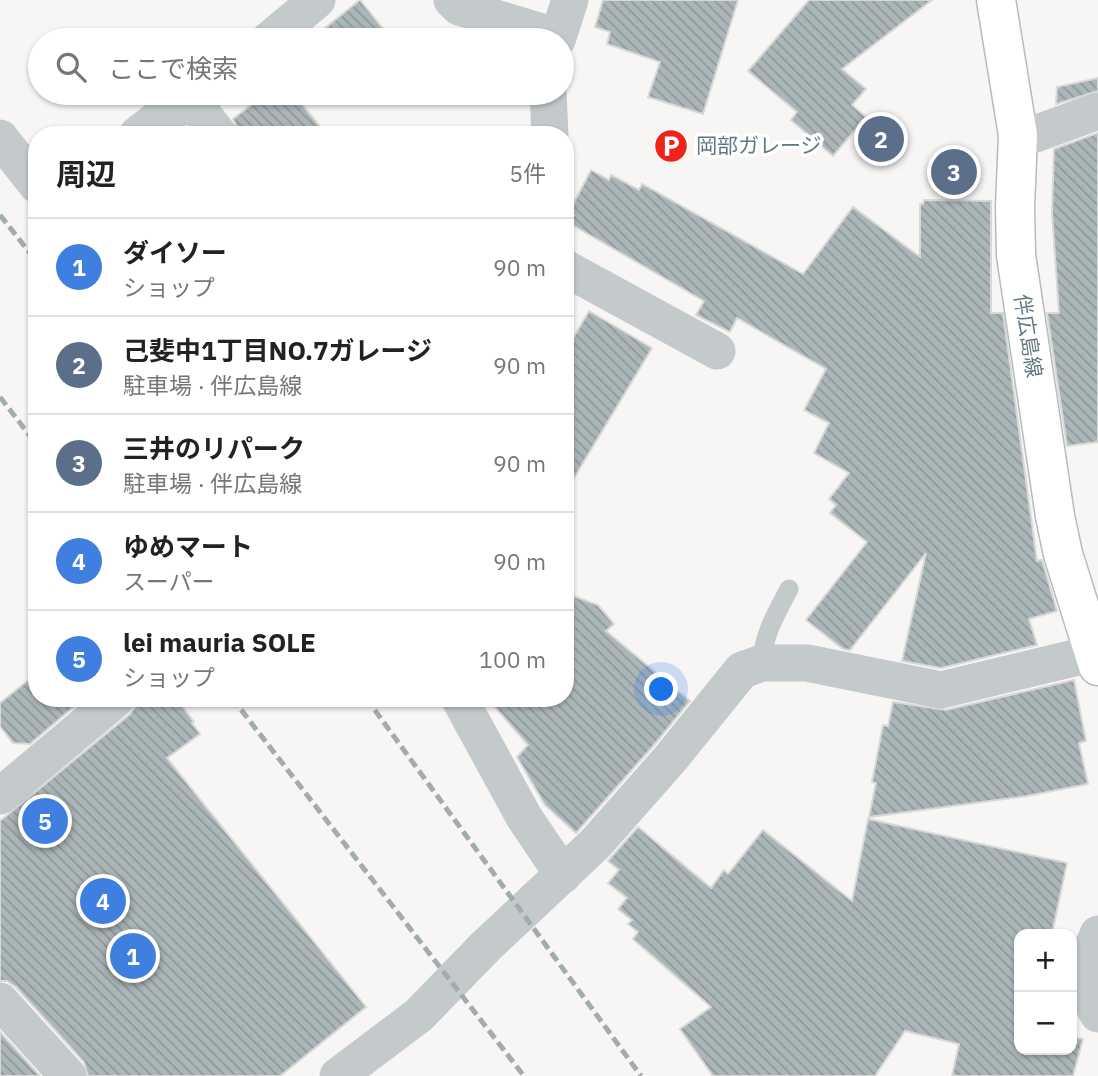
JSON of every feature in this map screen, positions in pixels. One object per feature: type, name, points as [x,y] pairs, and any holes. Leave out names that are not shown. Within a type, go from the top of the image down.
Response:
[{"type":"main road","name":"伴広島線","points":[[996,0],[1018,135],[1016,255],[1055,516],[1063,554],[1097,660]]},
{"type":"street","points":[[283,28],[317,0]]},
{"type":"street","points":[[452,0],[459,7],[524,28]]},
{"type":"street","points":[[561,28],[570,0]]},
{"type":"street","points":[[148,126],[165,113],[184,105]]},
{"type":"street","points":[[204,105],[214,126]]},
{"type":"street","points":[[549,105],[550,126]]},
{"type":"street","points":[[1018,135],[1035,134],[1098,111]]},
{"type":"street","points":[[0,138],[28,174]]},
{"type":"street","points":[[574,273],[717,351]]},
{"type":"street","points":[[338,1076],[419,1015],[486,946],[595,844],[670,759],[741,670],[762,663],[807,663],[941,690],[1097,660]]},
{"type":"street","points":[[6,777],[105,707]]},
{"type":"street","points":[[464,707],[524,817],[563,875]]},
{"type":"street","points":[[1098,934],[1088,961],[1087,984],[1092,1004],[1098,1014]]},
{"type":"street","points":[[0,1001],[68,1076]]},
{"type":"lane","points":[[762,663],[768,629],[789,589]]},
{"type":"building","points":[[360,0],[382,28],[325,28]]},
{"type":"building","points":[[603,0],[738,0],[703,114],[648,97],[660,62],[607,44],[610,32],[595,27]]},
{"type":"building","points":[[809,0],[932,0],[842,69],[866,89],[852,105],[866,117],[833,156],[791,120],[797,112],[748,71]]},
{"type":"building","points":[[1098,78],[1098,91],[1056,104],[1057,87]]},
{"type":"building","points":[[251,105],[303,105],[320,126],[236,126],[233,119]]},
{"type":"building","points":[[1098,133],[1098,442],[1067,446],[1047,313],[1059,313],[1052,213],[1054,149]]},
{"type":"building","points":[[591,170],[609,180],[611,175],[639,190],[642,184],[803,274],[853,207],[920,257],[920,204],[923,204],[924,200],[991,201],[991,313],[1003,313],[1037,561],[1042,560],[1057,611],[1029,619],[1037,645],[941,668],[902,661],[926,553],[850,650],[843,649],[806,620],[867,542],[830,513],[836,505],[829,499],[849,473],[814,453],[829,423],[804,410],[826,369],[737,318],[730,332],[696,315],[704,301],[574,226],[574,202]]},
{"type":"building","points":[[589,311],[652,348],[574,478],[574,337]]},
{"type":"building","points":[[574,596],[598,605],[614,624],[606,631],[690,701],[576,833],[545,805],[517,757],[528,745],[495,707],[574,707]]},
{"type":"building","points":[[28,680],[28,707],[73,707],[30,744],[13,743],[0,726],[0,703]]},
{"type":"building","points":[[1074,680],[1086,741],[1079,743],[1088,784],[1027,796],[869,817],[876,783],[872,782],[883,725],[888,726],[893,702],[946,710]]},
{"type":"building","points":[[135,707],[183,707],[200,734],[167,758],[366,1007],[280,1076],[88,1076],[84,1062],[16,987],[7,981],[0,981],[0,821],[129,715]]},
{"type":"building","points":[[868,819],[1067,863],[1053,929],[1014,929],[1014,1055],[1077,1055],[1077,1038],[1083,1039],[1073,1076],[952,1076],[959,1044],[905,1031],[875,1076],[713,1076],[680,1029],[711,1007],[633,939],[638,932],[628,924],[632,920],[618,909],[627,898],[608,883],[619,870],[608,861],[638,827],[711,888],[724,870],[728,874],[763,830],[852,901]]},
{"type":"building","points":[[0,1032],[40,1076],[0,1076]]},
{"type":"railway","points":[[0,215],[28,251]]},
{"type":"railway","points":[[0,397],[28,433]]},
{"type":"railway","points":[[239,707],[524,1076]]},
{"type":"railway","points":[[373,707],[641,1076]]},
{"type":"place","name":"己斐中1丁目NO.7ガレージ","points":[[881,139]]},
{"type":"place","name":"岡部ガレージ","points":[[671,146]]},
{"type":"place","name":"三井のリパーク","points":[[954,172]]},
{"type":"place","name":"lei mauria SOLE","points":[[45,821]]},
{"type":"place","name":"ゆめマート","points":[[103,901]]},
{"type":"place","name":"ダイソー","points":[[133,956]]}]
